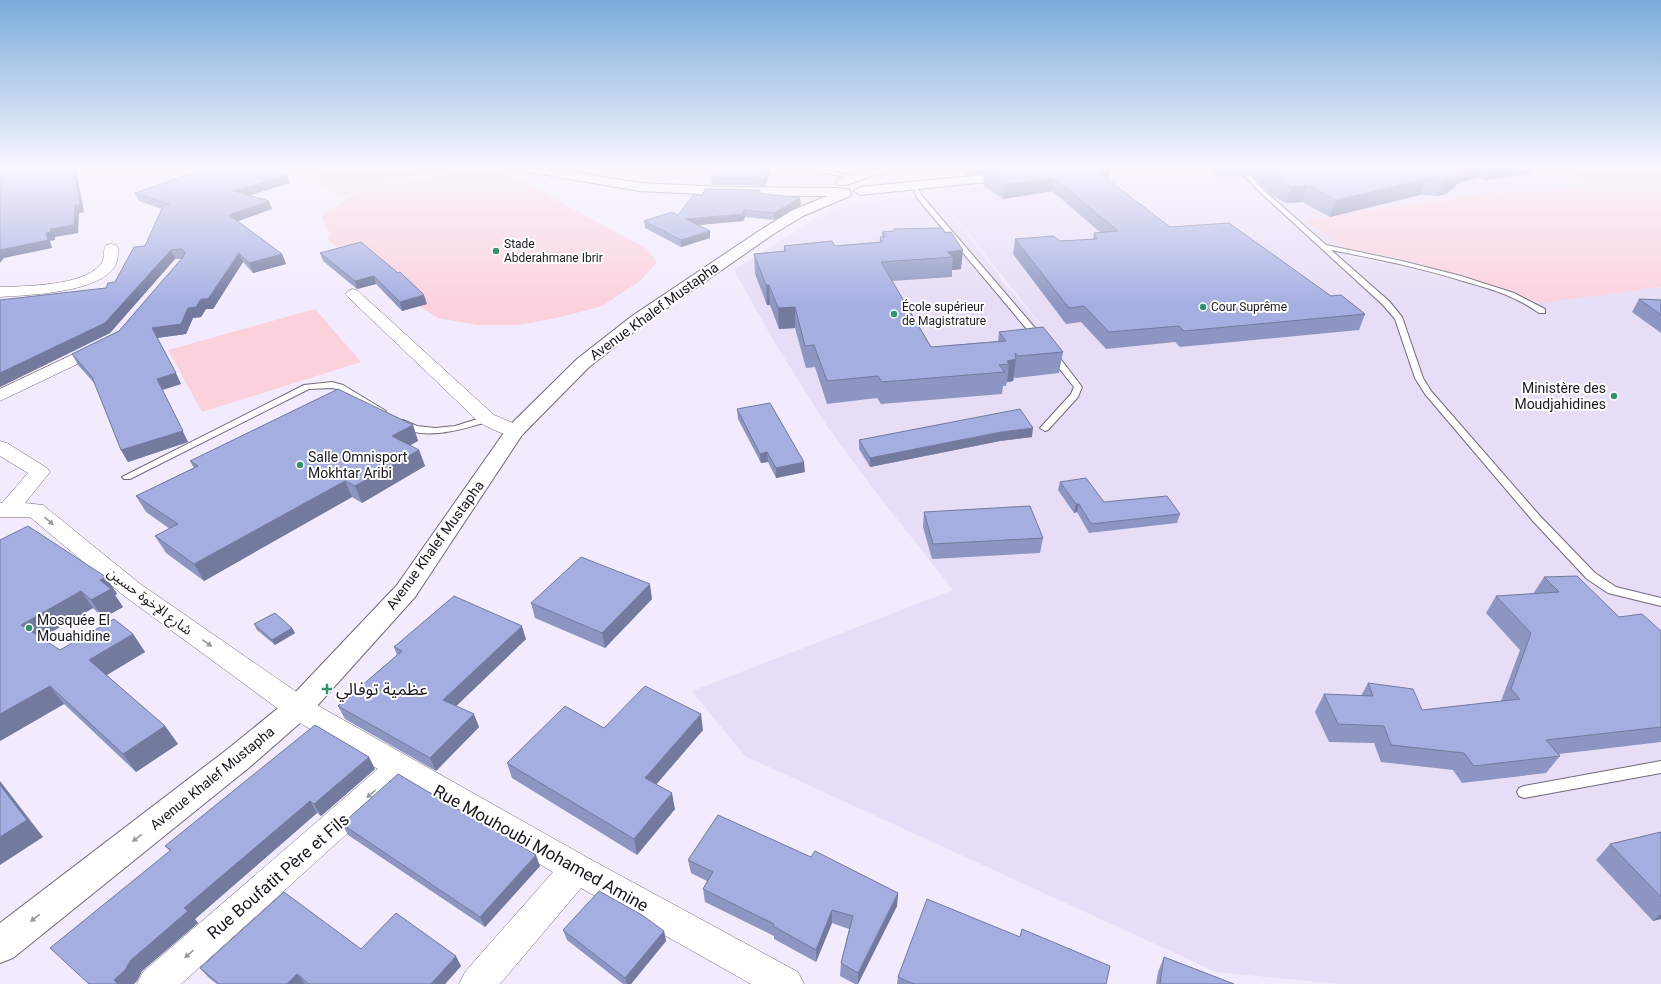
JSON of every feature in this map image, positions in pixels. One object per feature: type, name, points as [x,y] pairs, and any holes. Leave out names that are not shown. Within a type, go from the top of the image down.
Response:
[{"type":"main road","name":"Avenue Khalef Mustapha","points":[[0,945],[240,757],[298,708],[406,591],[515,431],[583,363],[638,320],[767,232],[798,213]]},
{"type":"street","points":[[0,305],[6,291],[66,285],[86,280],[100,273],[108,266],[111,248]]},
{"type":"street","points":[[353,294],[487,419],[515,431]]},
{"type":"street","points":[[0,396],[117,337]]},
{"type":"street","points":[[0,447],[40,472],[4,510]]},
{"type":"street","name":"شارع الإخوة حسين","points":[[4,510],[35,510],[131,590],[298,708]]},
{"type":"street","name":"Rue Mouhoubi Mohamed Amine","points":[[298,708],[577,869],[786,984]]},
{"type":"street","name":"Rue Boufatit Père et Fils","points":[[155,984],[400,768]]},
{"type":"street","points":[[477,984],[577,869]]},
{"type":"lane","points":[[932,213],[1078,387],[1075,395],[1045,428]]},
{"type":"lane","points":[[1287,213],[1386,303],[1395,313],[1404,332],[1419,378],[1428,392],[1556,539],[1591,576],[1612,590],[1661,602]]},
{"type":"lane","points":[[1325,247],[1384,258],[1462,278],[1505,292],[1532,304],[1542,311]]},
{"type":"lane","points":[[126,477],[307,387],[332,385],[340,387],[408,426],[428,432],[447,430],[487,419]]},
{"type":"lane","points":[[1524,792],[1661,767]]},
{"type":"shaded area","name":"Stade Abderahmane Ibrir","points":[[324,213],[581,213],[646,248],[657,262],[640,281],[602,306],[557,318],[518,325],[477,325],[438,318],[382,282],[327,239],[330,235],[321,215]]},
{"type":"shaded area","points":[[825,213],[1350,213],[1304,220],[1334,240],[1348,257],[1412,267],[1532,303],[1661,287],[1661,984],[1340,984],[1216,972],[745,756],[692,691],[953,590],[875,491],[827,426],[775,343],[734,270]],"holes":[[[951,213],[952,213],[1055,342],[1005,284]]]},
{"type":"shaded area","points":[[1350,213],[1661,213],[1661,287],[1539,303],[1501,288],[1406,260],[1340,247],[1334,240],[1304,220]]},
{"type":"shaded area","points":[[315,309],[361,362],[202,412],[168,350]]},
{"type":"building","points":[[0,213],[75,213],[74,225],[50,229],[51,232],[46,233],[48,240],[0,250]]},
{"type":"building","points":[[160,213],[235,213],[229,215],[282,254],[249,263],[239,253],[208,299],[201,299],[196,307],[188,308],[181,324],[152,328],[176,373],[157,379],[183,431],[121,450],[92,377],[72,354],[119,331],[183,257],[185,253],[182,249],[171,250],[105,323],[0,373],[0,300],[106,288],[108,283],[115,282],[134,247],[145,246]]},
{"type":"building","points":[[669,213],[678,215],[680,213],[743,213],[686,219],[710,231],[681,240],[644,221]]},
{"type":"building","points":[[1096,213],[1152,213],[1170,227],[1229,223],[1331,296],[1341,295],[1365,314],[1184,331],[1179,326],[1109,332],[1084,306],[1069,308],[1015,239],[1054,236],[1060,241],[1097,239],[1094,233],[1118,231]]},
{"type":"building","points":[[942,228],[945,233],[951,232],[963,250],[947,252],[953,257],[881,262],[931,347],[1006,341],[999,332],[1043,327],[1063,352],[1018,356],[1015,353],[1016,359],[1007,361],[1009,364],[999,365],[1005,372],[882,382],[878,376],[827,381],[814,345],[805,346],[795,307],[778,308],[769,285],[766,285],[754,254],[786,251],[784,246],[832,241],[835,246],[882,242],[880,237],[885,237],[882,232],[894,231],[894,229]]},
{"type":"building","points":[[361,242],[398,273],[400,272],[424,295],[400,302],[374,276],[355,281],[320,253]]},
{"type":"building","points":[[1639,299],[1661,300],[1661,315]]},
{"type":"building","points":[[338,389],[413,425],[392,436],[419,450],[355,486],[345,481],[194,564],[155,536],[178,524],[136,496],[198,466],[190,461]]},
{"type":"building","points":[[770,403],[804,462],[776,468],[767,452],[760,454],[737,409]]},
{"type":"building","points":[[1020,409],[1033,428],[1001,432],[870,458],[859,440]]},
{"type":"building","points":[[1086,478],[1104,502],[1167,496],[1180,514],[1091,524],[1079,504],[1076,504],[1060,482]]},
{"type":"building","points":[[1030,506],[1043,538],[933,544],[924,512]]},
{"type":"building","points":[[28,526],[106,577],[100,580],[111,589],[91,600],[81,591],[21,625],[60,650],[114,619],[133,634],[89,660],[165,726],[123,754],[50,686],[0,714],[0,540]]},
{"type":"building","points":[[581,557],[650,584],[602,633],[531,603]]},
{"type":"building","points":[[1577,576],[1619,617],[1642,614],[1661,631],[1661,727],[1546,740],[1560,756],[1474,766],[1464,753],[1391,745],[1384,726],[1338,724],[1324,694],[1373,696],[1368,683],[1413,689],[1422,710],[1520,699],[1511,689],[1531,633],[1496,596],[1559,592],[1544,577]]},
{"type":"building","points":[[454,596],[522,626],[443,700],[474,714],[430,758],[338,706],[402,651],[394,647]]},
{"type":"building","points":[[275,613],[292,628],[272,640],[254,624]]},
{"type":"building","points":[[645,686],[701,714],[645,778],[672,793],[634,839],[507,763],[565,706],[604,728]]},
{"type":"building","points":[[315,725],[369,757],[314,804],[310,801],[184,908],[188,911],[131,960],[125,970],[114,980],[118,984],[89,984],[50,948],[171,850],[165,846]]},
{"type":"building","points":[[398,774],[536,855],[480,917],[342,824]]},
{"type":"building","points":[[0,785],[27,820],[0,837]]},
{"type":"building","points":[[718,815],[811,857],[815,851],[898,893],[858,973],[841,963],[853,916],[832,910],[816,950],[773,926],[774,924],[703,889],[713,872],[688,860]]},
{"type":"building","points":[[1661,832],[1661,897],[1610,844]]},
{"type":"building","points":[[599,891],[642,915],[664,931],[625,978],[563,930]]},
{"type":"building","points":[[284,892],[361,949],[396,913],[456,956],[431,984],[309,984],[297,974],[287,984],[219,984],[200,968]]},
{"type":"building","points":[[927,899],[1020,937],[1022,929],[1110,966],[1106,984],[914,984],[898,977]]},
{"type":"building","points":[[1164,957],[1234,984],[1160,984]]},
{"type":"place","name":"Stade Abderahmane Ibrir","points":[[496,251]]},
{"type":"place","name":"Cour Suprême","points":[[1203,307]]},
{"type":"place","name":"École supérieur de Magistrature","points":[[894,314]]},
{"type":"place","name":"Ministère des Moudjahidines","points":[[1614,396]]},
{"type":"place","name":"Salle Omnisport Mokhtar Aribi","points":[[300,465]]},
{"type":"place","name":"Mosquée El Mouahidine","points":[[29,628]]},
{"type":"place","name":"عظمية توفالي","points":[[327,689]]}]
